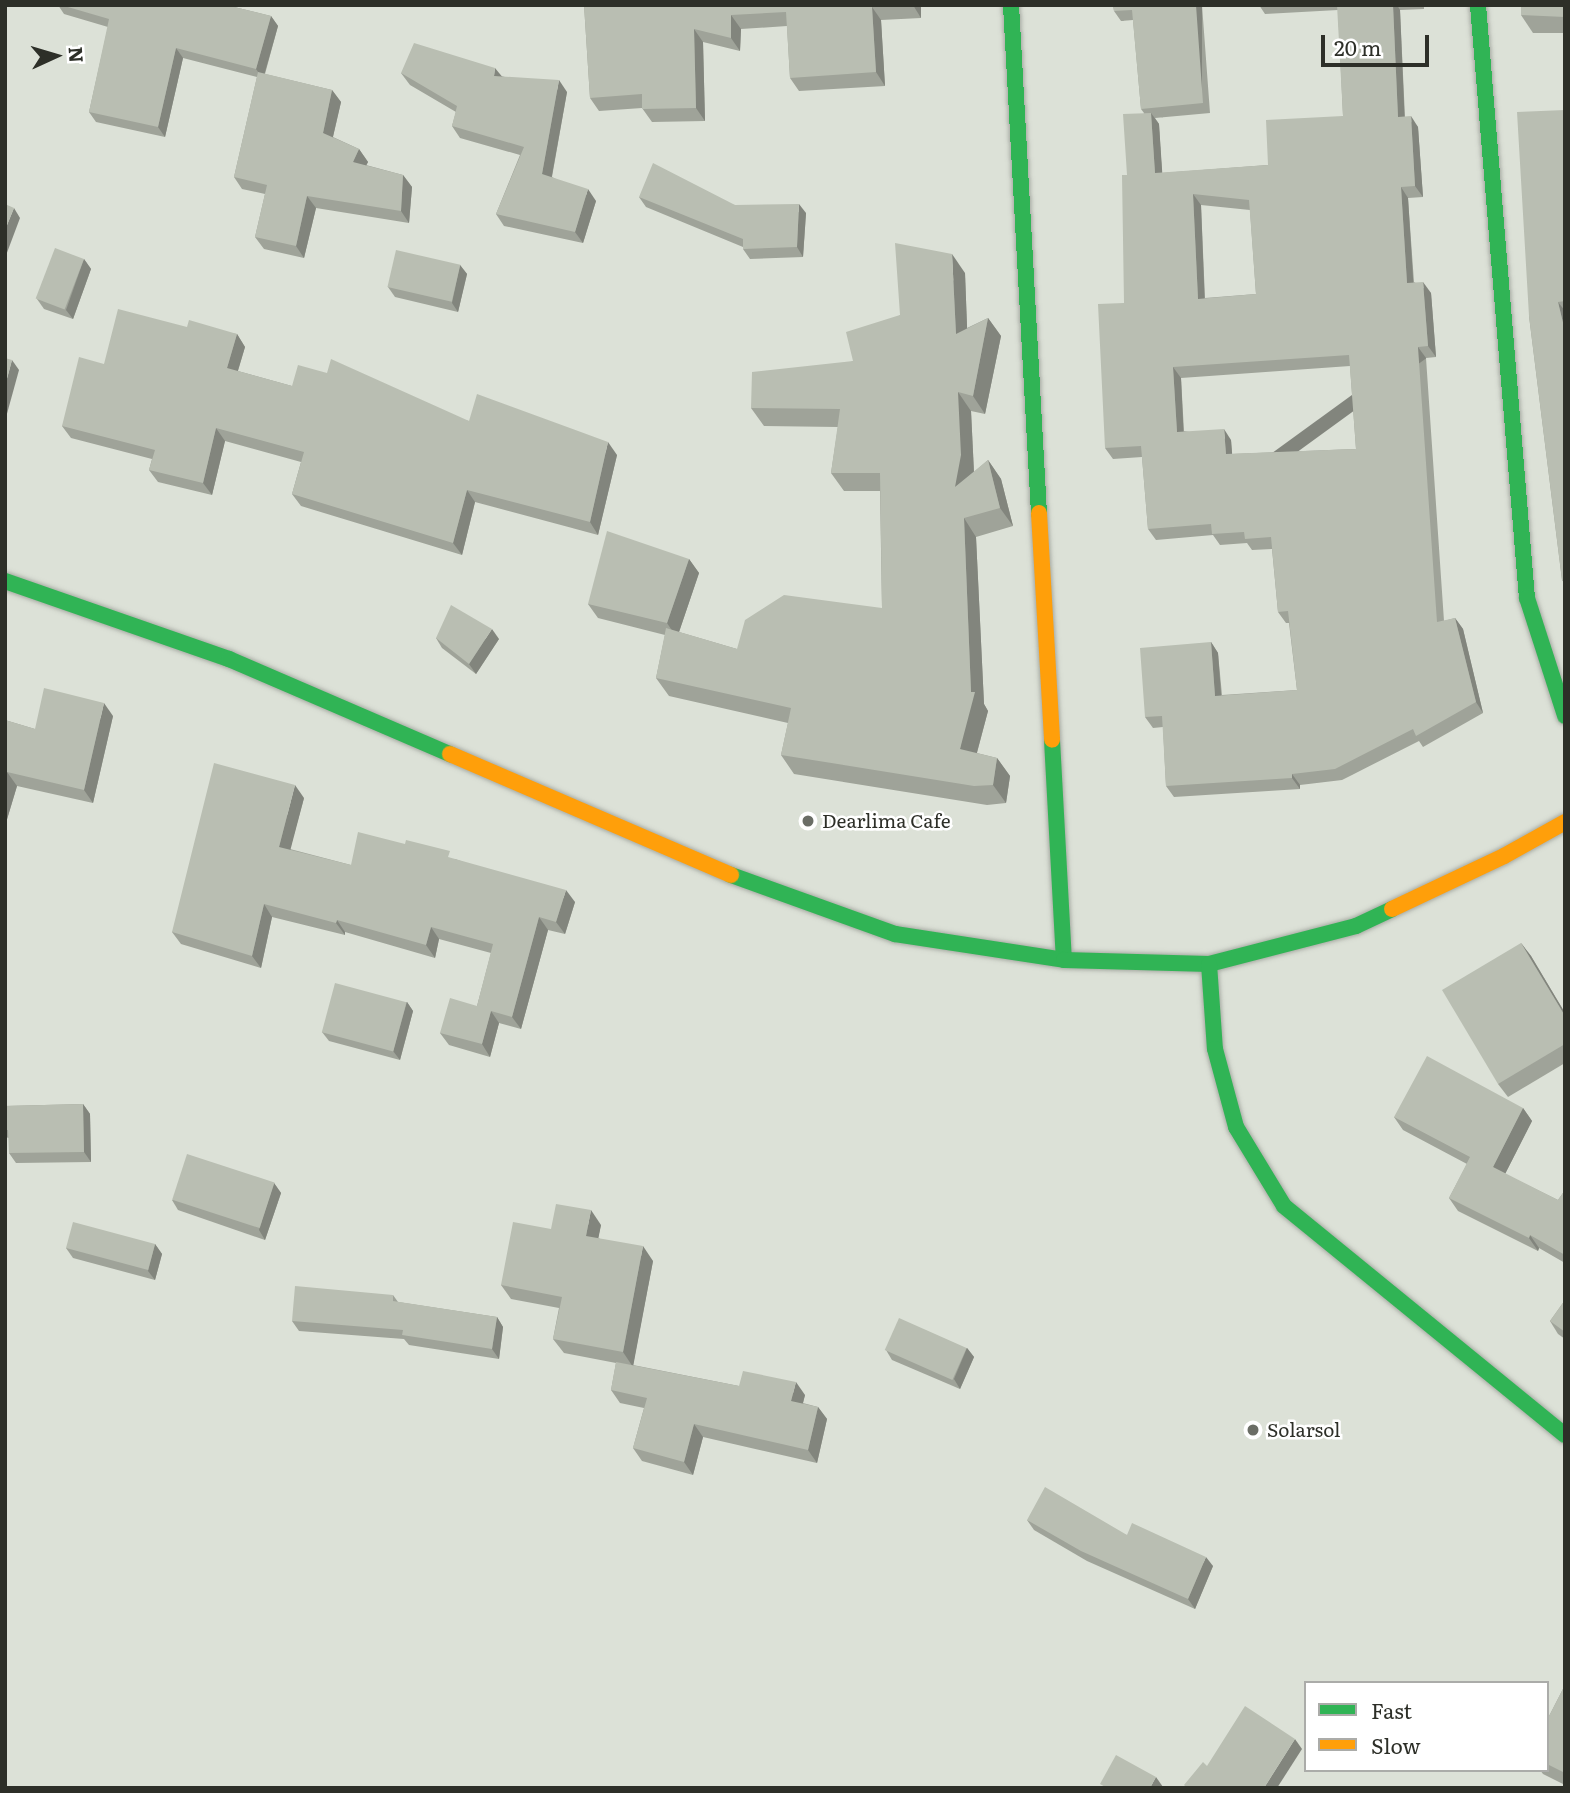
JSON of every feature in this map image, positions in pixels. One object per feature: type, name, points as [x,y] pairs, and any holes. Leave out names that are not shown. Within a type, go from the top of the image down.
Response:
[{"type":"main road","points":[[1011,5],[1064,960]]},
{"type":"main road","points":[[1478,5],[1527,598],[1565,716]]},
{"type":"main road","points":[[5,581],[229,660],[749,883],[895,934],[1064,960],[1209,964],[1356,926],[1504,856],[1565,822]]},
{"type":"main road","points":[[1209,964],[1215,1049],[1236,1127],[1284,1206],[1565,1435]]},
{"type":"building","points":[[61,5],[226,5],[271,16],[256,69],[176,48],[158,127],[89,112],[109,19]]},
{"type":"building","points":[[584,5],[896,5],[872,7],[876,72],[790,78],[786,12],[731,15],[731,38],[694,29],[696,108],[642,109],[642,94],[590,98]]},
{"type":"building","points":[[1113,5],[1196,5],[1203,103],[1141,109],[1132,10],[1114,11]]},
{"type":"building","points":[[1337,5],[1393,5],[1398,117],[1411,116],[1415,186],[1401,187],[1407,283],[1423,282],[1428,346],[1418,347],[1437,622],[1455,618],[1476,702],[1416,736],[1413,729],[1335,769],[1292,774],[1292,778],[1166,786],[1162,716],[1145,717],[1140,648],[1211,642],[1215,696],[1297,690],[1288,611],[1278,612],[1271,537],[1245,539],[1244,532],[1212,534],[1211,524],[1148,529],[1141,446],[1105,448],[1098,304],[1124,303],[1122,175],[1127,175],[1123,114],[1151,113],[1155,173],[1268,165],[1266,120],[1343,116]],"holes":[[[1193,194],[1249,200],[1256,294],[1198,299]],[[1349,355],[1356,449],[1226,454],[1224,429],[1177,432],[1173,367]]]},
{"type":"building","points":[[1521,5],[1565,5],[1565,17],[1521,15]]},
{"type":"building","points":[[414,43],[495,68],[494,76],[559,80],[542,174],[588,189],[575,232],[496,214],[524,147],[452,126],[457,106],[401,73]]},
{"type":"building","points":[[258,72],[332,90],[323,133],[359,149],[353,162],[403,175],[401,211],[307,196],[296,246],[255,237],[267,185],[234,177]]},
{"type":"building","points":[[1565,110],[1565,301],[1558,302],[1565,331],[1565,580],[1562,580],[1529,316],[1517,112]]},
{"type":"building","points":[[653,163],[735,205],[799,204],[797,247],[743,249],[743,239],[639,197]]},
{"type":"building","points":[[5,204],[14,208],[5,230]]},
{"type":"building","points":[[895,243],[952,254],[956,334],[988,318],[973,396],[958,392],[961,455],[955,487],[988,460],[1000,508],[964,518],[971,692],[975,692],[960,749],[997,758],[993,785],[974,786],[781,755],[791,708],[656,678],[666,628],[737,649],[745,620],[784,595],[882,608],[880,473],[831,473],[840,409],[751,408],[752,372],[853,361],[846,332],[900,315]]},
{"type":"building","points":[[55,248],[84,259],[65,310],[36,298]]},
{"type":"building","points":[[396,250],[460,265],[452,302],[387,287]]},
{"type":"building","points":[[118,309],[187,327],[189,320],[237,334],[227,368],[292,386],[298,365],[327,373],[331,359],[469,421],[477,394],[608,442],[590,522],[467,490],[453,543],[292,494],[304,452],[216,428],[203,483],[149,470],[155,450],[62,426],[79,357],[104,364]]},
{"type":"building","points":[[5,358],[12,360],[5,386]]},
{"type":"building","points":[[607,531],[689,559],[667,623],[588,604]]},
{"type":"building","points":[[451,605],[492,629],[469,664],[436,638]]},
{"type":"building","points":[[44,688],[104,703],[84,790],[7,772],[5,780],[5,720],[35,729]]},
{"type":"building","points":[[214,763],[295,785],[279,847],[351,865],[358,832],[405,844],[406,840],[450,851],[448,857],[566,890],[556,922],[539,917],[512,1017],[491,1011],[482,1044],[440,1033],[450,998],[477,1006],[493,944],[431,927],[426,945],[337,920],[336,923],[264,904],[252,956],[172,932]]},
{"type":"building","points":[[1521,943],[1565,1016],[1565,1044],[1498,1084],[1442,990]]},
{"type":"building","points":[[335,983],[406,1002],[393,1051],[322,1032]]},
{"type":"building","points":[[1427,1056],[1523,1108],[1493,1167],[1558,1200],[1565,1190],[1565,1255],[1530,1235],[1529,1238],[1449,1198],[1470,1157],[1394,1117]]},
{"type":"building","points":[[83,1104],[84,1152],[9,1153],[5,1106]]},
{"type":"building","points":[[187,1154],[274,1182],[260,1228],[172,1200]]},
{"type":"building","points":[[556,1204],[591,1210],[586,1236],[643,1246],[623,1352],[553,1339],[562,1297],[501,1285],[513,1222],[551,1229]]},
{"type":"building","points":[[73,1222],[155,1244],[148,1270],[66,1248]]},
{"type":"building","points":[[295,1286],[393,1295],[393,1301],[497,1317],[492,1349],[402,1335],[403,1330],[292,1321]]},
{"type":"building","points":[[1565,1300],[1565,1332],[1550,1321]]},
{"type":"building","points":[[899,1318],[967,1348],[952,1380],[885,1350]]},
{"type":"building","points":[[616,1362],[739,1386],[743,1371],[796,1382],[791,1401],[818,1407],[808,1450],[694,1424],[684,1462],[633,1448],[647,1398],[611,1390]]},
{"type":"building","points":[[1045,1487],[1127,1535],[1132,1523],[1206,1557],[1188,1599],[1081,1551],[1027,1520]]},
{"type":"building","points":[[1565,1685],[1565,1773],[1549,1765],[1549,1716]]},
{"type":"building","points":[[1245,1706],[1295,1739],[1264,1788],[1187,1788],[1184,1785],[1203,1762],[1207,1766]]},
{"type":"building","points":[[1116,1755],[1156,1777],[1150,1788],[1107,1788],[1100,1784]]},
{"type":"traffic: fast","points":[[1011,5],[1039,513]]},
{"type":"traffic: fast","points":[[1478,5],[1527,598],[1565,716]]},
{"type":"traffic: fast","points":[[5,581],[229,659],[450,754]]},
{"type":"traffic: fast","points":[[1052,740],[1064,960]]},
{"type":"traffic: fast","points":[[731,875],[895,934],[1064,960],[1209,964],[1356,926],[1392,909]]},
{"type":"traffic: fast","points":[[1209,964],[1215,1049],[1236,1127],[1284,1206],[1565,1435]]},
{"type":"traffic: slow","points":[[1039,513],[1052,740]]},
{"type":"traffic: slow","points":[[450,754],[731,875]]},
{"type":"traffic: slow","points":[[1392,909],[1504,856],[1565,822]]},
{"type":"place","name":"Dearlima Cafe","points":[[808,821]]},
{"type":"place","name":"Solarsol","points":[[1253,1430]]}]
